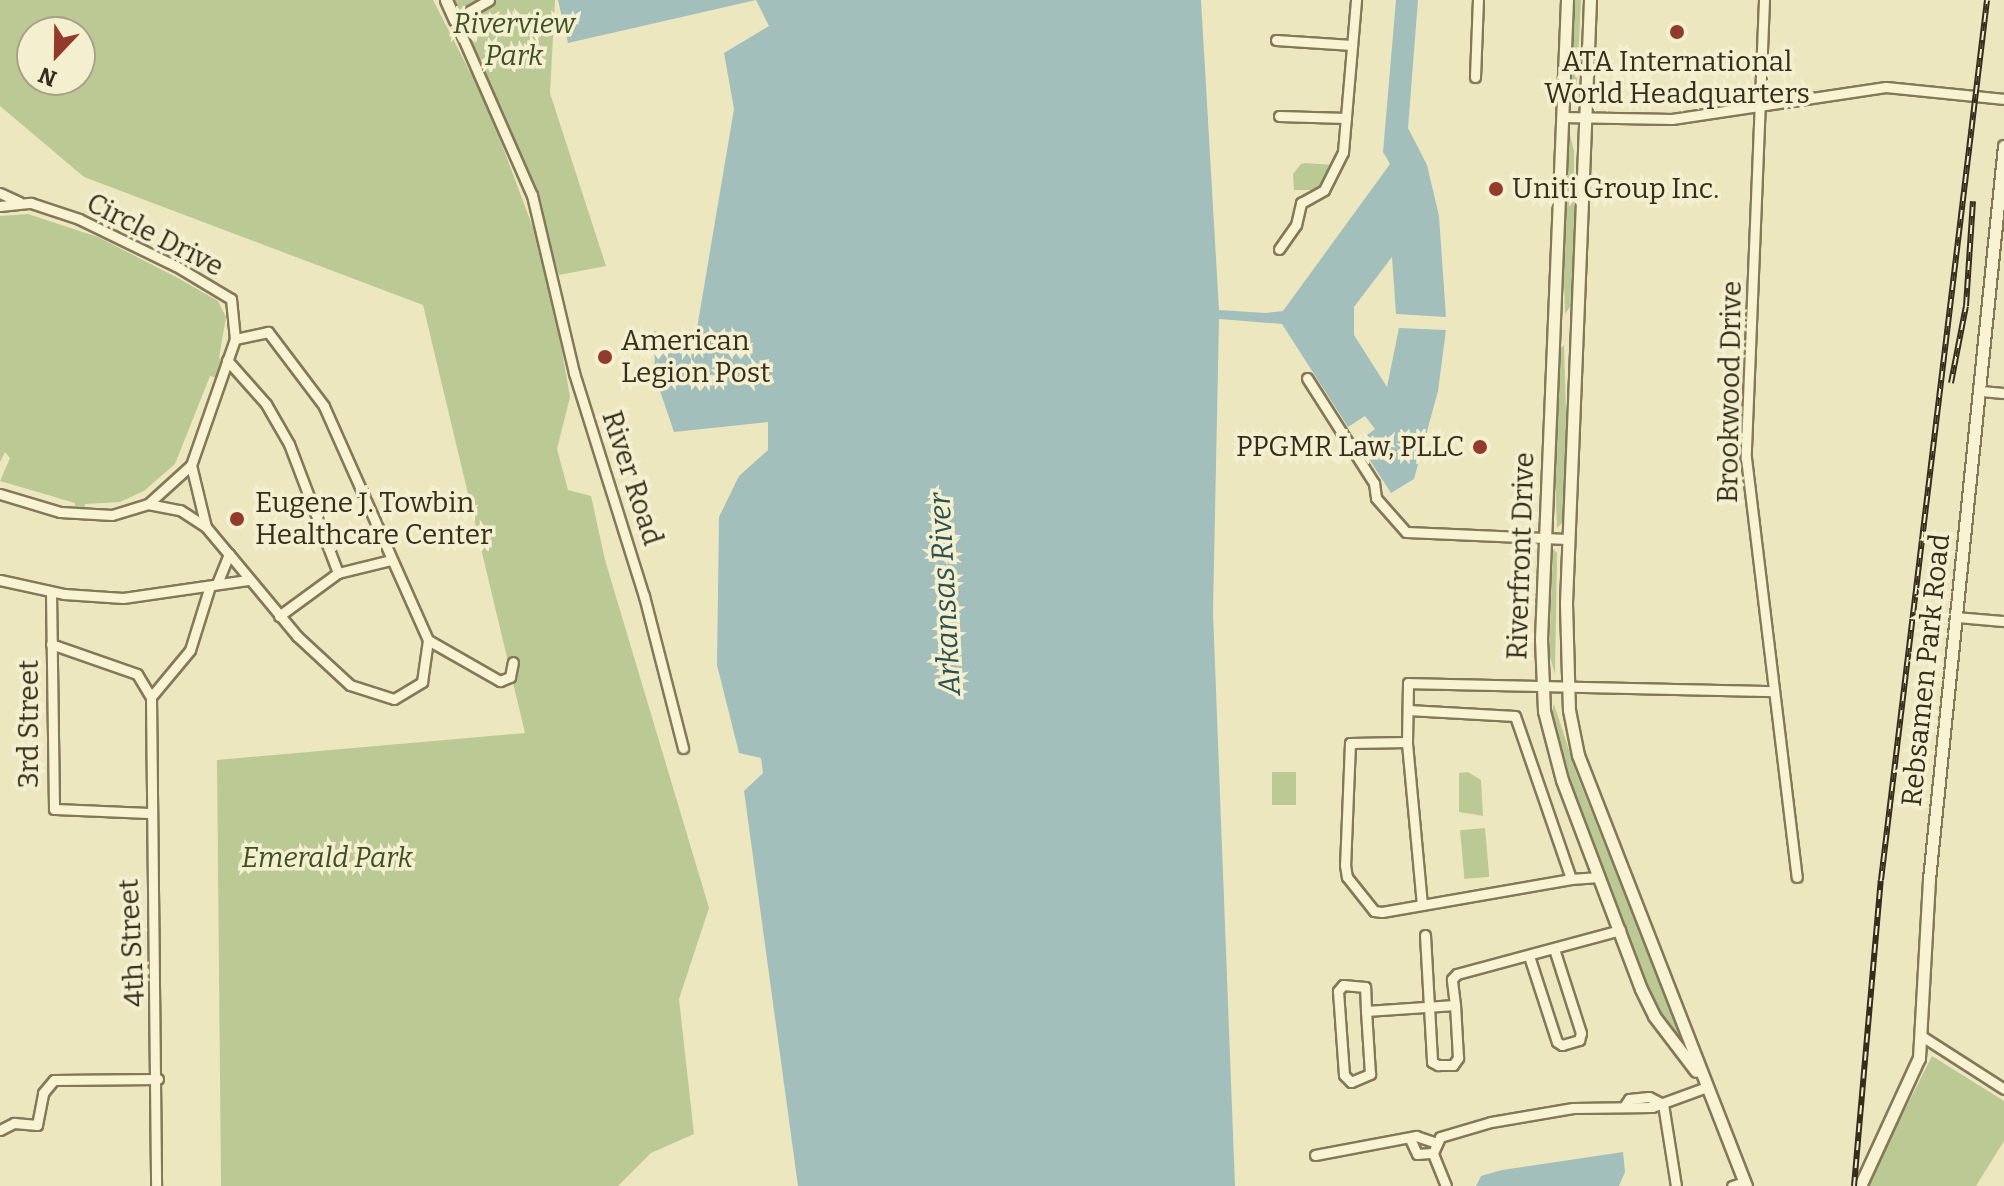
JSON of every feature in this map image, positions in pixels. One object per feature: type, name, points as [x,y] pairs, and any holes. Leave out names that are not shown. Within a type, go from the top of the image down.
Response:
[{"type":"street","name":"River Road","points":[[446,0],[532,195],[574,373],[644,596],[683,748]]},
{"type":"street","points":[[455,20],[489,0]]},
{"type":"street","points":[[1279,249],[1296,225],[1301,203],[1320,194],[1332,179],[1343,152],[1356,0]]},
{"type":"street","points":[[1475,77],[1478,0]]},
{"type":"street","name":"Riverfront Drive","points":[[1567,0],[1545,539],[1542,688],[1558,769],[1654,1016],[1704,1082]]},
{"type":"street","name":"Riverfront Drive","points":[[1590,0],[1568,539],[1566,688],[1578,755],[1745,1184]]},
{"type":"street","name":"Brookwood Drive","points":[[1764,0],[1746,458],[1797,877]]},
{"type":"street","points":[[1276,40],[1352,45]]},
{"type":"street","points":[[1562,117],[1672,119],[1886,87],[2004,99]]},
{"type":"street","points":[[1279,116],[1346,118]]},
{"type":"street","name":"Rebsamen Park Road","points":[[1860,1186],[1901,1105],[1919,1058],[1929,879],[2000,211],[2004,146]]},
{"type":"street","name":"Circle Drive","points":[[0,193],[102,229],[214,287],[231,299],[235,339],[191,465]]},
{"type":"street","points":[[0,206],[19,202]]},
{"type":"street","points":[[0,494],[90,516],[148,504],[180,510],[206,527],[279,616],[339,676],[387,700],[408,695],[422,682],[428,640],[324,406],[268,332],[235,339]]},
{"type":"street","points":[[227,360],[252,385],[289,444],[338,573]]},
{"type":"street","points":[[1307,378],[1374,483],[1376,498],[1406,532],[1568,539]]},
{"type":"street","points":[[1980,391],[2004,393]]},
{"type":"street","points":[[148,504],[191,465],[206,527]]},
{"type":"street","points":[[51,644],[137,674],[151,697],[190,650],[213,587],[229,554]]},
{"type":"street","points":[[279,616],[338,573],[391,560]]},
{"type":"street","points":[[0,580],[51,592],[123,598],[248,580]]},
{"type":"street","name":"3rd Street","points":[[51,592],[52,803],[63,813],[150,813]]},
{"type":"street","points":[[1956,617],[2004,621]]},
{"type":"street","points":[[428,640],[500,681],[510,677],[513,662]]},
{"type":"street","points":[[1422,905],[1407,742],[1408,683],[1772,691]]},
{"type":"street","name":"4th Street","points":[[151,697],[150,813],[158,1079],[156,1186]]},
{"type":"street","points":[[1408,710],[1515,716],[1571,879]]},
{"type":"street","points":[[1407,742],[1350,743],[1345,865],[1347,877],[1374,911],[1599,877]]},
{"type":"street","points":[[1425,935],[1432,1062],[1453,1065],[1458,1058],[1452,979],[1457,974],[1620,930]]},
{"type":"street","points":[[1529,956],[1557,1042],[1562,1045],[1579,1040],[1581,1033],[1554,949]]},
{"type":"street","points":[[1359,983],[1365,987],[1366,1011],[1370,1074],[1351,1082],[1344,1075],[1338,991],[1343,985],[1359,983]]},
{"type":"street","points":[[1366,1011],[1455,1005]]},
{"type":"street","points":[[1920,1035],[2004,1089]]},
{"type":"street","points":[[0,1130],[14,1123],[37,1125],[47,1086],[63,1079],[158,1079]]},
{"type":"street","points":[[1663,1104],[1704,1082]]},
{"type":"street","points":[[1411,1141],[1417,1154],[1491,1122],[1625,1105],[1629,1099],[1649,1097],[1663,1104]]},
{"type":"street","points":[[1663,1104],[1676,1186]]},
{"type":"street","points":[[1315,1155],[1411,1141],[1425,1136],[1433,1147],[1446,1186]]},
{"type":"street","points":[[1732,1186],[1745,1184]]},
{"type":"green space","name":"Emerald Park","points":[[0,0],[433,0],[487,105],[547,265],[570,397],[557,449],[568,490],[591,496],[605,560],[709,908],[679,999],[694,1134],[651,1153],[618,1186],[221,1186],[217,760],[525,733],[423,305],[84,177],[0,106]]},
{"type":"green space","name":"Riverview Park","points":[[449,0],[555,0],[550,93],[606,266],[559,275],[527,170]]},
{"type":"green space","points":[[1573,0],[1581,0],[1576,103],[1571,89]]},
{"type":"green space","points":[[1569,131],[1574,151],[1574,256],[1572,304],[1565,314],[1562,211]]},
{"type":"green space","points":[[1301,164],[1334,165],[1317,190],[1294,190],[1293,174]]},
{"type":"green space","points":[[28,214],[98,237],[178,278],[218,301],[226,317],[219,358],[224,360],[217,378],[210,376],[175,464],[144,491],[120,502],[85,504],[84,511],[75,510],[75,503],[0,481],[10,458],[5,452],[0,462],[0,216]]},
{"type":"green space","points":[[1564,345],[1567,448],[1564,521],[1557,528],[1553,421],[1558,351]]},
{"type":"green space","points":[[1553,549],[1557,553],[1555,674],[1549,654]]},
{"type":"green space","points":[[1554,704],[1577,775],[1688,1054],[1651,1003],[1567,786],[1550,719]]},
{"type":"green space","points":[[1272,772],[1296,772],[1296,805],[1272,805]]},
{"type":"green space","points":[[1468,772],[1481,780],[1483,816],[1459,812],[1459,773]]},
{"type":"green space","points":[[1485,828],[1489,877],[1464,879],[1460,830]]},
{"type":"green space","points":[[1932,1056],[2004,1101],[2004,1141],[1976,1186],[1866,1186]]},
{"type":"water","points":[[558,0],[756,0],[568,43]]},
{"type":"water","name":"Arkansas River","points":[[756,0],[1201,0],[1219,310],[1266,313],[1283,311],[1390,164],[1383,152],[1396,0],[1418,0],[1408,128],[1427,165],[1439,216],[1446,317],[1396,314],[1392,257],[1354,307],[1354,335],[1387,387],[1399,328],[1446,330],[1438,391],[1414,479],[1391,493],[1358,442],[1375,429],[1365,416],[1348,427],[1282,324],[1219,319],[1213,612],[1235,1186],[798,1186],[744,791],[763,773],[761,758],[739,753],[717,665],[719,517],[739,476],[768,450],[768,422],[674,432],[655,376],[654,331],[694,346],[734,109],[724,53],[769,26]]},
{"type":"water","points":[[1623,1152],[1625,1172],[1619,1186],[1476,1186],[1481,1176],[1502,1170]]},
{"type":"railway","points":[[1854,1186],[1881,880],[1987,0]]},
{"type":"railway","points":[[1951,383],[1966,306],[1973,201]]},
{"type":"place","name":"ATA International World Headquarters","points":[[1677,32]]},
{"type":"place","name":"Uniti Group Inc.","points":[[1496,189]]},
{"type":"place","name":"American Legion Post","points":[[605,357]]},
{"type":"place","name":"PPGMR Law, PLLC","points":[[1480,447]]},
{"type":"place","name":"Eugene J. Towbin Healthcare Center","points":[[237,519]]}]
